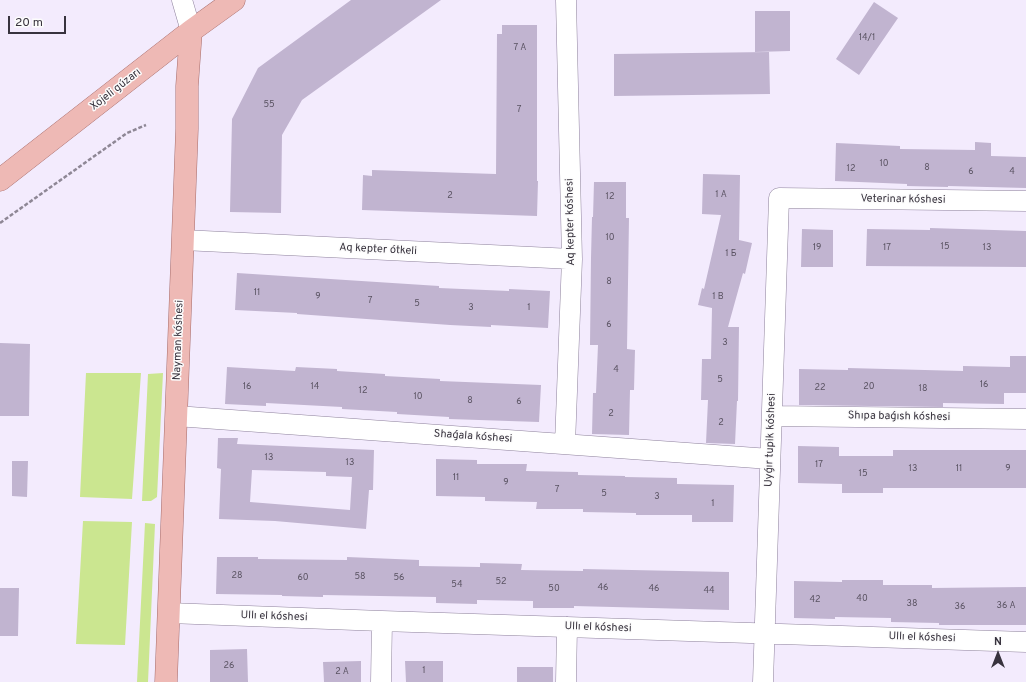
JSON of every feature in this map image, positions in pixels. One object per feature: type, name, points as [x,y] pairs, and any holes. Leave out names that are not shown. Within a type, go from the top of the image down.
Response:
[{"type":"main road","name":"Xojeli gúzarı","points":[[0,180],[191,31],[234,0]]},
{"type":"main road","name":"Nayman kóshesi","points":[[166,682],[170,613],[187,94],[191,31]]},
{"type":"street","name":"Nayman kóshesi","points":[[182,0],[191,31]]},
{"type":"street","name":"Aq kepter kóshesi","points":[[565,444],[572,259],[566,0]]},
{"type":"street","name":"Veterinar kóshesi","points":[[779,198],[1026,201]]},
{"type":"street","name":"Uyǵır tupik kóshesi","points":[[763,682],[779,198]]},
{"type":"street","name":"Aq kepter ótkeli","points":[[183,240],[572,259]]},
{"type":"street","name":"Shaǵala kóshesi","points":[[176,416],[770,459]]},
{"type":"street","name":"Shıpa baǵısh kóshesi","points":[[772,416],[1026,419]]},
{"type":"street","name":"Ullı el kóshesi","points":[[170,613],[1026,642]]},
{"type":"street","points":[[381,682],[382,621]]},
{"type":"street","points":[[566,682],[568,627]]},
{"type":"path","points":[[0,222],[127,133],[146,125]]},
{"type":"green space","points":[[86,373],[141,373],[132,499],[80,497]]},
{"type":"green space","points":[[163,373],[157,497],[151,501],[142,501],[148,374]]},
{"type":"green space","points":[[83,521],[132,522],[125,645],[76,644]]},
{"type":"green space","points":[[145,523],[155,524],[148,682],[137,682]]},
{"type":"building","points":[[351,0],[441,0],[302,100],[282,135],[281,213],[230,212],[232,119],[258,68]]},
{"type":"building","points":[[874,2],[898,18],[859,75],[836,59]]},
{"type":"building","points":[[755,11],[790,11],[790,51],[755,52]]},
{"type":"building","points":[[502,25],[537,25],[537,216],[362,210],[363,175],[372,176],[372,170],[496,174],[497,34],[502,34]]},
{"type":"building","points":[[769,52],[770,94],[614,96],[614,54]]},
{"type":"building","points":[[975,142],[991,143],[991,156],[1026,157],[1026,188],[907,186],[907,184],[835,181],[836,143],[900,146],[900,149],[975,150]]},
{"type":"building","points":[[703,174],[740,175],[739,240],[752,243],[745,274],[743,273],[728,327],[739,327],[738,401],[735,444],[706,443],[708,400],[701,400],[702,359],[711,359],[712,308],[698,305],[702,288],[704,289],[721,215],[702,214]]},
{"type":"building","points":[[594,182],[626,182],[626,218],[629,218],[627,349],[635,350],[634,390],[630,390],[629,435],[592,434],[593,393],[596,393],[598,345],[590,345]]},
{"type":"building","points":[[930,228],[1026,231],[1026,267],[866,266],[867,229],[930,230]]},
{"type":"building","points":[[802,229],[833,230],[833,267],[801,267]]},
{"type":"building","points":[[237,273],[439,286],[439,288],[550,291],[548,328],[491,325],[491,327],[450,325],[297,313],[235,310]]},
{"type":"building","points":[[0,343],[30,344],[29,416],[0,416]]},
{"type":"building","points":[[1010,356],[1026,356],[1026,393],[1004,393],[1004,404],[943,403],[943,407],[799,405],[799,369],[848,370],[848,368],[963,371],[963,366],[1010,367]]},
{"type":"building","points":[[227,367],[295,371],[296,367],[337,369],[337,371],[385,374],[385,376],[440,379],[440,381],[541,385],[539,422],[449,419],[449,417],[397,414],[397,412],[342,409],[342,407],[266,403],[266,406],[225,404]]},
{"type":"building","points":[[218,438],[238,438],[237,444],[374,450],[373,490],[369,490],[366,529],[275,521],[219,519],[221,469],[217,468]],"holes":[[[252,470],[326,472],[326,476],[352,477],[350,510],[250,502]]]},
{"type":"building","points":[[798,446],[839,447],[839,456],[893,456],[893,450],[1026,450],[1026,488],[883,488],[883,493],[842,493],[842,484],[798,483]]},
{"type":"building","points":[[436,459],[477,460],[477,464],[527,464],[526,471],[578,472],[578,475],[677,478],[677,484],[734,485],[733,522],[692,522],[692,515],[636,515],[636,513],[583,512],[583,509],[536,509],[537,502],[485,501],[485,497],[436,496]]},
{"type":"building","points":[[12,461],[28,461],[27,497],[12,496]]},
{"type":"building","points":[[217,557],[347,560],[347,557],[419,560],[419,566],[480,567],[480,563],[522,564],[521,570],[583,571],[583,569],[729,572],[729,610],[574,606],[574,608],[533,608],[533,601],[477,600],[477,604],[436,603],[436,597],[323,595],[323,597],[216,594]]},
{"type":"building","points":[[842,580],[883,580],[883,585],[932,585],[932,588],[1026,587],[1026,625],[939,625],[939,623],[891,622],[891,618],[794,618],[794,581],[842,582]]},
{"type":"building","points":[[0,588],[19,588],[18,636],[0,636]]},
{"type":"building","points":[[247,649],[248,682],[210,682],[210,650]]},
{"type":"building","points":[[361,661],[361,682],[324,682],[323,662]]},
{"type":"building","points":[[405,661],[443,661],[443,682],[406,682]]},
{"type":"building","points":[[517,667],[553,667],[553,682],[517,682]]}]
